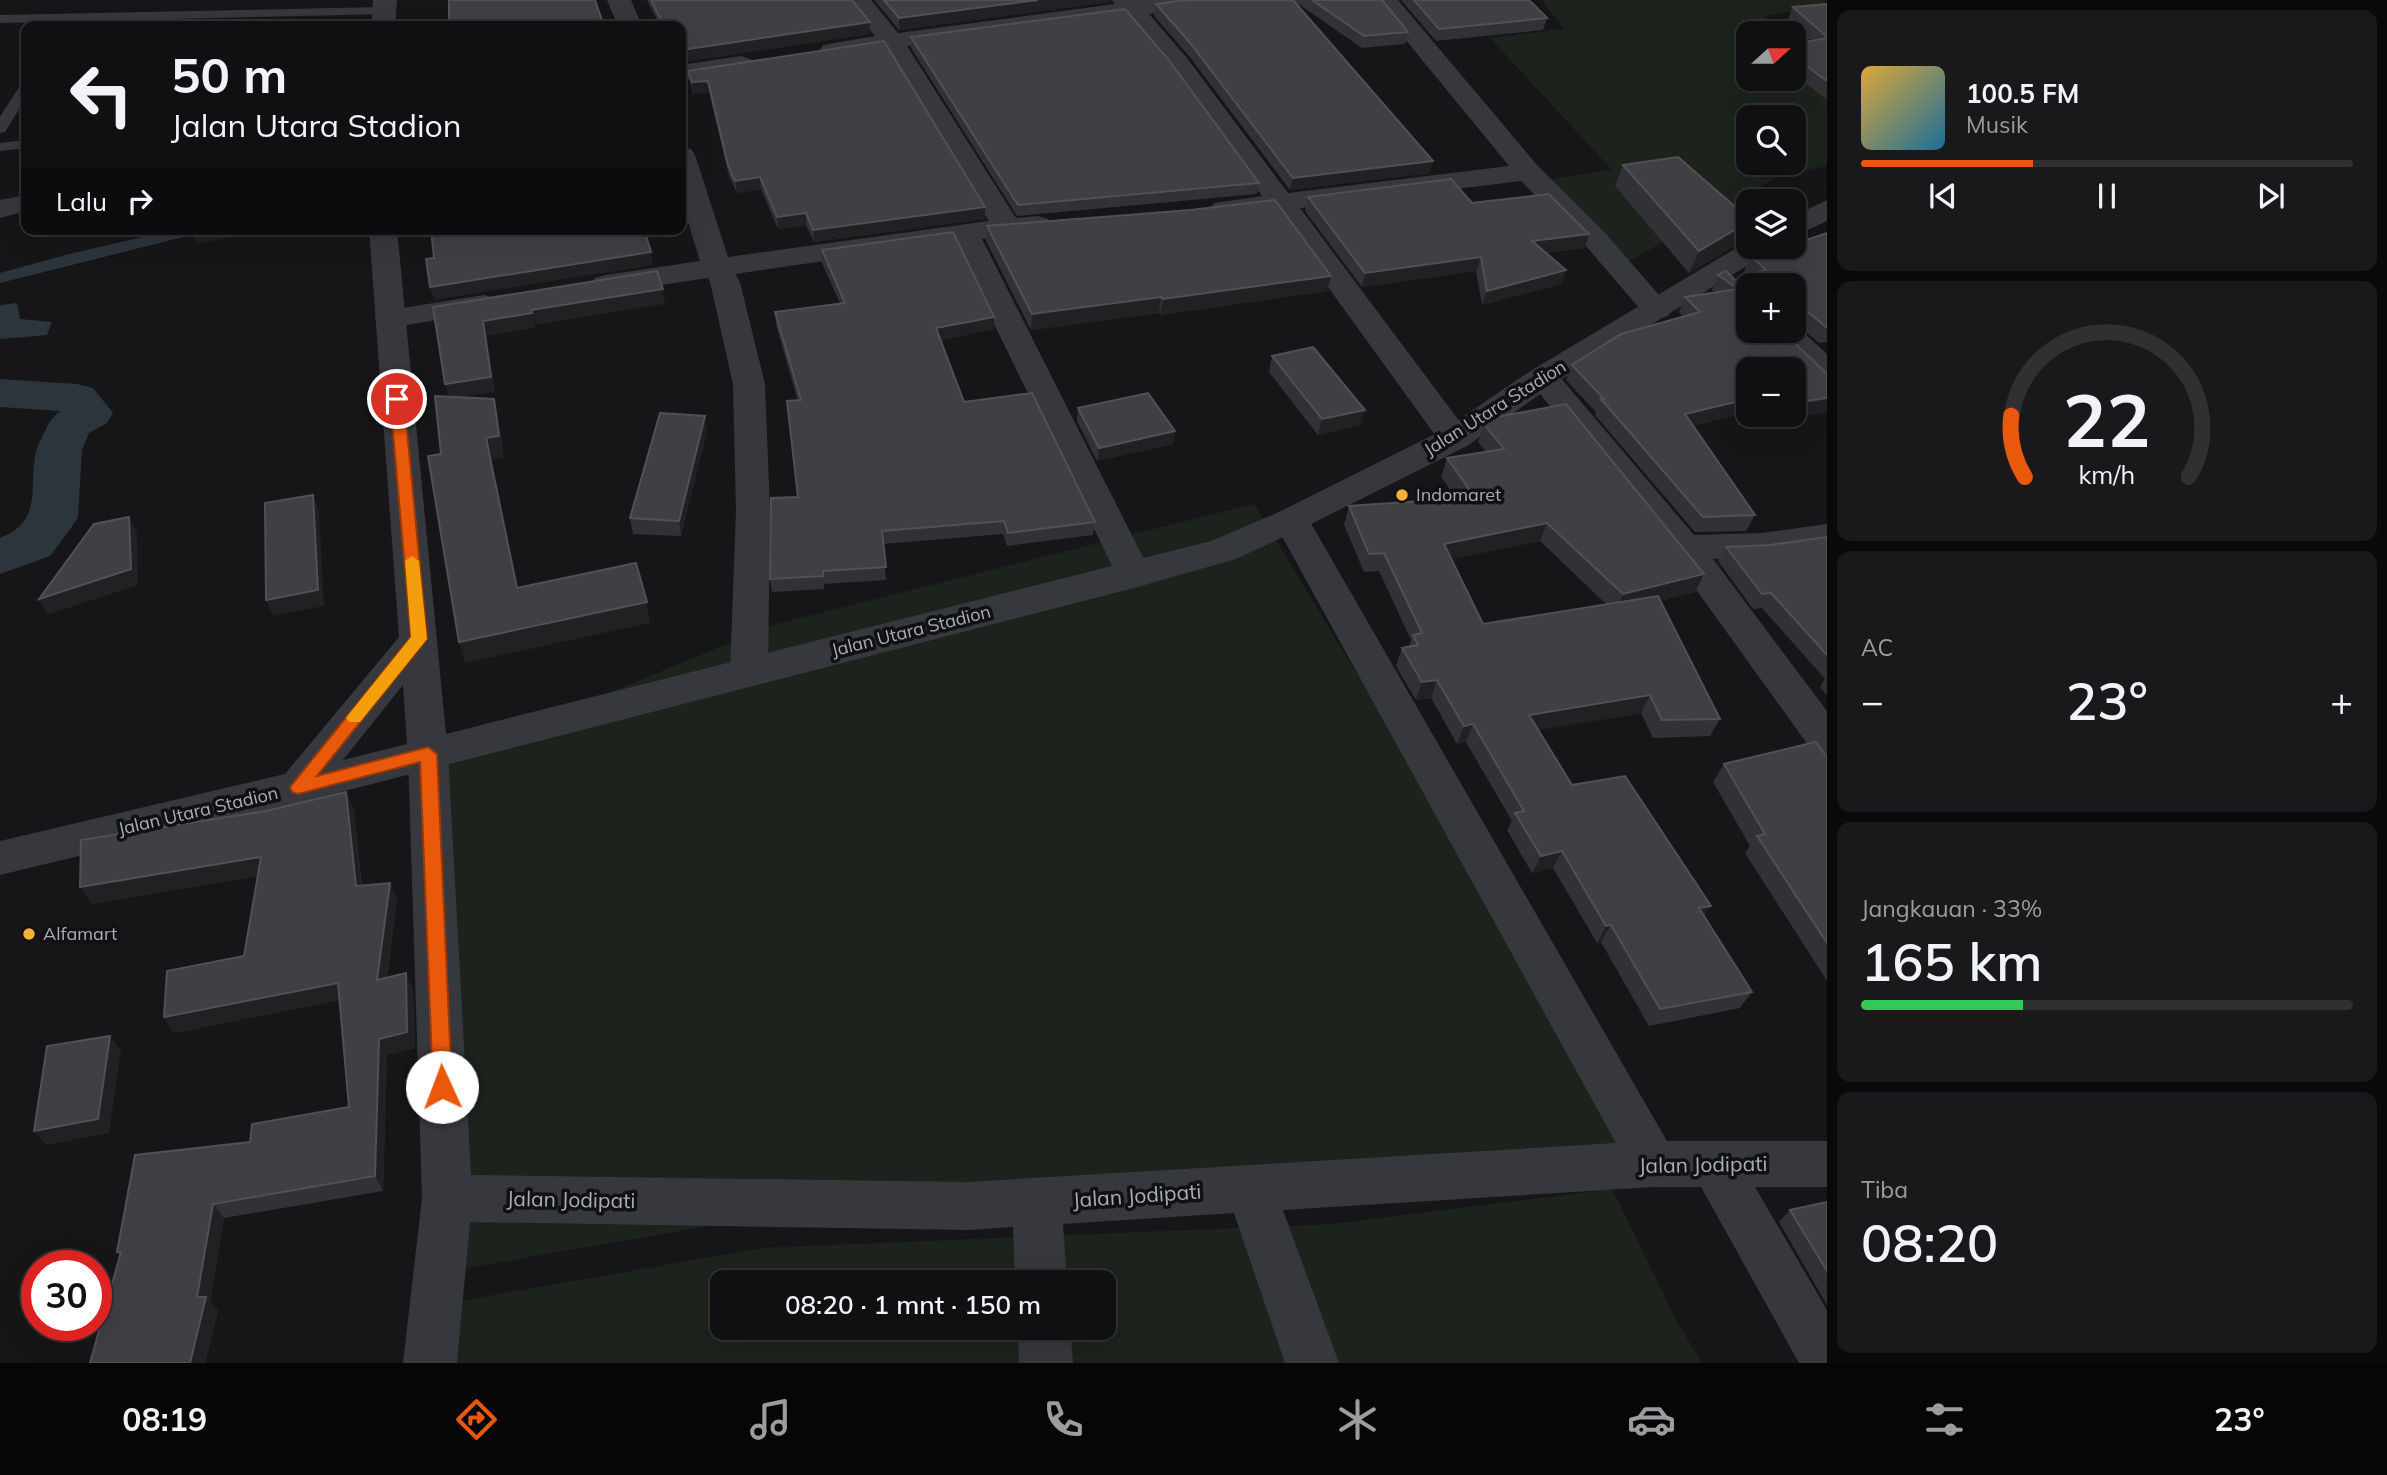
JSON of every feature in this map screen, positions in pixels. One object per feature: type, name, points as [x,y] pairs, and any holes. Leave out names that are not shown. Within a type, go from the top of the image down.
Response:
[{"type":"street","points":[[619,0],[628,21]]},
{"type":"street","points":[[859,0],[892,41],[1007,227]]},
{"type":"street","points":[[813,53],[1128,5],[1206,0]]},
{"type":"street","points":[[1385,0],[1528,172],[1596,240],[1657,310]]},
{"type":"street","points":[[1128,5],[1178,63],[1455,438]]},
{"type":"street","points":[[686,72],[760,61]]},
{"type":"street","points":[[686,171],[716,266],[725,282],[749,384],[753,511],[749,672]]},
{"type":"street","points":[[1201,212],[1528,172]]},
{"type":"street","points":[[0,188],[21,183]]},
{"type":"street","points":[[0,209],[21,204]]},
{"type":"street","points":[[1806,220],[1827,209]]},
{"type":"street","points":[[580,288],[716,266],[964,232],[1063,223]]},
{"type":"street","points":[[964,232],[1135,575]]},
{"type":"street","points":[[383,235],[428,754],[447,1198],[430,1363]]},
{"type":"street","name":"Jalan Utara Stadion","points":[[0,858],[298,787],[1135,575],[1223,550],[1291,520],[1455,438],[1543,377],[1657,310],[1730,277],[1747,259]]},
{"type":"street","points":[[390,319],[512,299]]},
{"type":"street","points":[[1798,343],[1827,371]]},
{"type":"street","points":[[1543,377],[1685,547],[1827,741]]},
{"type":"street","points":[[1291,520],[1654,1164]]},
{"type":"street","points":[[1685,547],[1762,545],[1827,536]]},
{"type":"street","points":[[298,787],[419,639]]},
{"type":"street","name":"Jalan Jodipati","points":[[447,1198],[968,1206],[1654,1164],[1827,1164]]},
{"type":"street","points":[[1715,1164],[1827,1361]]},
{"type":"street","points":[[1250,1188],[1312,1363]]},
{"type":"street","points":[[1037,1202],[1040,1270]]},
{"type":"street","points":[[1045,1340],[1046,1363]]},
{"type":"lane","points":[[155,21],[306,20],[383,12]]},
{"type":"lane","points":[[0,19],[45,21]]},
{"type":"lane","points":[[0,130],[21,95]]},
{"type":"lane","points":[[0,147],[21,145]]},
{"type":"shaded area","points":[[1542,0],[1827,0],[1827,5],[1764,16],[1770,21],[1736,21],[1736,91],[1806,91],[1806,51],[1827,68],[1827,166],[1806,170],[1806,105],[1736,105],[1736,175],[1781,175],[1756,189],[1736,189],[1736,201],[1626,263],[1550,179],[1612,170],[1490,38],[1564,29]]},
{"type":"shaded area","points":[[152,235],[191,235],[0,283],[0,273]]},
{"type":"shaded area","points":[[17,303],[20,319],[52,322],[47,335],[0,339],[0,305]]},
{"type":"shaded area","points":[[1254,504],[1655,1166],[963,1182],[466,1268],[447,759],[776,624]]},
{"type":"shaded area","points":[[1612,1189],[1679,1325],[1702,1363],[447,1363],[448,1303],[762,1248],[1333,1224]]},
{"type":"building","points":[[449,0],[595,0],[602,21],[510,21],[449,21]]},
{"type":"building","points":[[651,0],[852,0],[870,22],[686,49],[686,21],[662,21]]},
{"type":"building","points":[[884,0],[1038,0],[899,18]]},
{"type":"building","points":[[1186,0],[1293,0],[1433,161],[1293,178],[1191,44],[1156,4]]},
{"type":"building","points":[[1312,0],[1382,0],[1408,32],[1364,36]]},
{"type":"building","points":[[1414,0],[1529,0],[1547,18],[1439,29]]},
{"type":"building","points":[[1827,4],[1827,37],[1793,7]]},
{"type":"building","points":[[1125,9],[1168,59],[1259,183],[1018,205],[911,37]]},
{"type":"building","points":[[1827,38],[1827,81],[1806,66],[1806,42]]},
{"type":"building","points":[[884,41],[985,207],[813,230],[806,213],[777,217],[760,177],[735,181],[728,165],[708,81],[692,82],[688,71]]},
{"type":"building","points":[[1678,157],[1736,208],[1736,229],[1699,251],[1623,165]]},
{"type":"building","points":[[1451,179],[1472,203],[1549,194],[1589,234],[1532,241],[1566,270],[1487,291],[1481,257],[1365,273],[1308,197]]},
{"type":"building","points":[[1275,200],[1331,276],[1032,314],[987,226],[1191,210]]},
{"type":"building","points":[[953,232],[994,317],[936,328],[964,402],[1032,393],[1095,522],[1008,533],[1004,521],[882,531],[886,567],[823,571],[823,576],[770,579],[771,498],[798,497],[787,401],[801,400],[775,312],[845,303],[822,250]]},
{"type":"building","points":[[1827,233],[1827,328],[1806,310],[1806,273],[1757,273],[1766,270],[1754,259],[1806,259],[1806,240]]},
{"type":"building","points":[[432,235],[646,235],[651,252],[430,287],[426,259],[434,258]]},
{"type":"building","points":[[657,271],[663,289],[531,310],[532,313],[483,321],[491,377],[445,384],[433,307]]},
{"type":"building","points":[[1726,271],[1736,281],[1736,288],[1718,275]]},
{"type":"building","points":[[1736,289],[1736,343],[1794,343],[1827,374],[1827,398],[1806,401],[1806,357],[1736,357],[1736,402],[1685,414],[1755,515],[1703,517],[1572,365],[1621,334],[1700,312],[1685,297]]},
{"type":"building","points":[[1313,347],[1365,410],[1322,419],[1272,356]]},
{"type":"building","points":[[1148,393],[1175,431],[1099,448],[1078,408]]},
{"type":"building","points":[[435,396],[494,399],[499,436],[486,438],[517,588],[636,563],[647,602],[459,642],[428,456],[441,454]]},
{"type":"building","points":[[1566,404],[1704,574],[1623,594],[1547,523],[1444,544],[1483,624],[1658,596],[1720,719],[1662,720],[1650,695],[1529,715],[1572,785],[1625,776],[1711,906],[1699,908],[1752,992],[1660,1009],[1611,925],[1606,926],[1562,851],[1541,856],[1515,813],[1524,811],[1473,724],[1464,726],[1437,680],[1422,682],[1402,648],[1418,645],[1413,635],[1422,633],[1384,553],[1369,554],[1349,506],[1468,498],[1462,491],[1469,489],[1447,458],[1504,449],[1484,424],[1492,418]]},
{"type":"building","points":[[660,413],[705,416],[679,521],[630,518]]},
{"type":"building","points":[[313,495],[318,590],[266,600],[265,503]]},
{"type":"building","points":[[129,517],[131,569],[39,599],[94,524]]},
{"type":"building","points":[[1827,537],[1827,655],[1771,593],[1762,594],[1726,547],[1770,545]]},
{"type":"building","points":[[1816,742],[1827,757],[1827,943],[1757,836],[1765,834],[1724,764]]},
{"type":"building","points":[[346,792],[356,886],[390,883],[377,980],[406,973],[407,1032],[379,1039],[375,1176],[213,1204],[197,1297],[206,1297],[190,1363],[90,1363],[96,1341],[112,1341],[112,1284],[121,1252],[117,1252],[135,1155],[250,1142],[252,1124],[349,1107],[338,983],[164,1017],[167,971],[244,956],[261,857],[80,887],[81,840],[266,811]]},
{"type":"building","points":[[110,1036],[98,1119],[34,1131],[47,1046]]},
{"type":"building","points":[[1827,1202],[1827,1271],[1790,1210]]},
{"type":"waterway","points":[[0,393],[77,398],[91,413],[70,425],[59,450],[54,517],[33,544],[0,557]]},
{"type":"slow traffic","points":[[355,718],[419,639],[412,561]]},
{"type":"place","name":"Indomaret","points":[[1402,495]]},
{"type":"place","name":"Alfamart","points":[[29,934]]},
{"type":"route","points":[[397,399],[419,639],[298,787],[428,754],[442,1087]]}]
